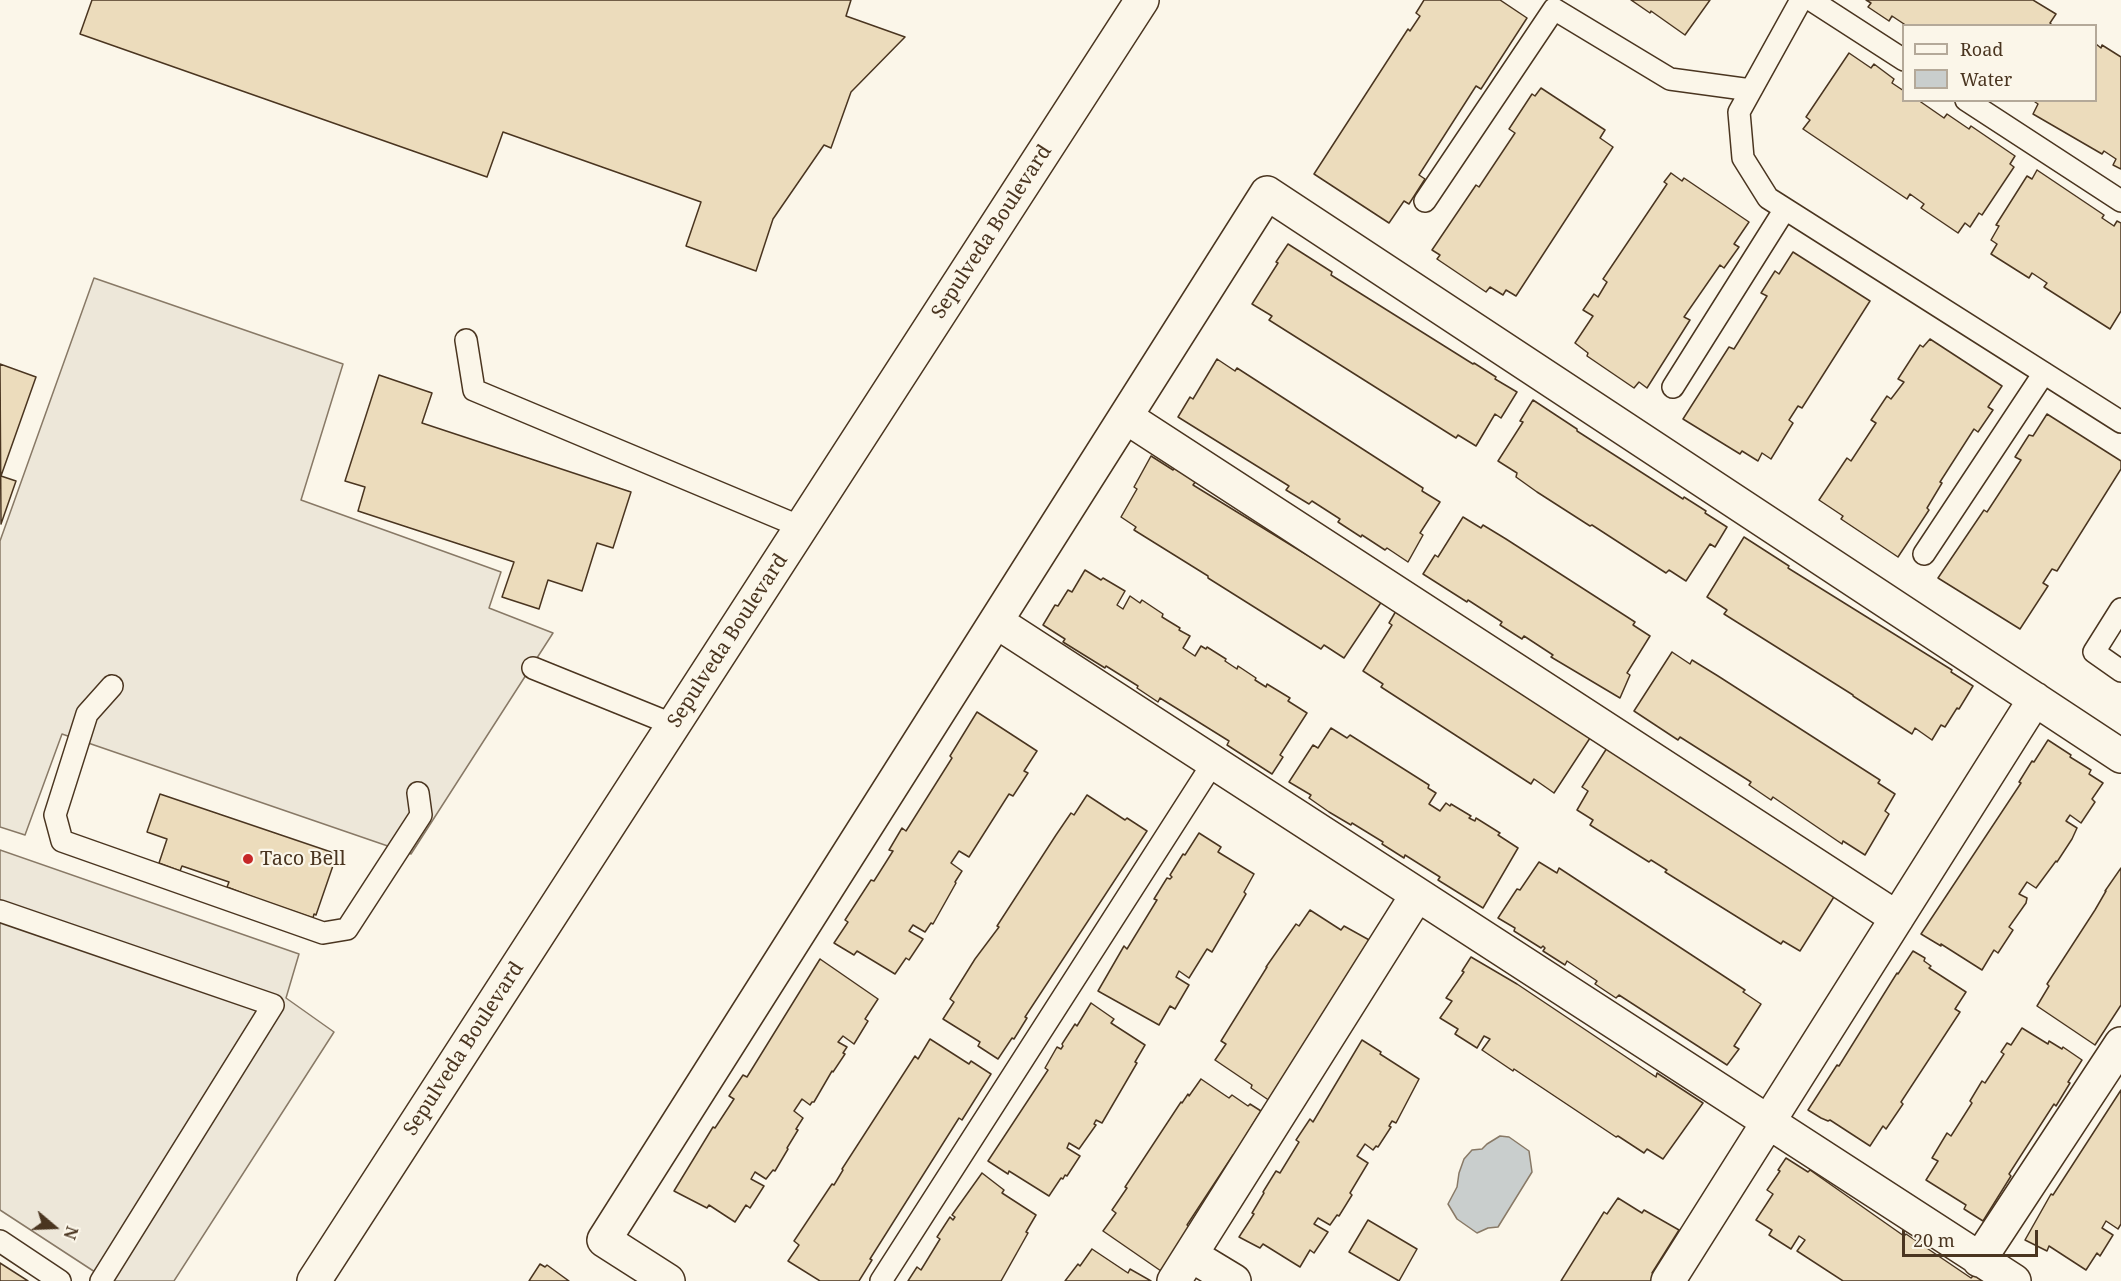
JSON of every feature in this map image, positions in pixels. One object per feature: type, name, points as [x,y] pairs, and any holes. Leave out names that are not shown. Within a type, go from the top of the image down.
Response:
[{"type":"street","name":"Sepulveda Boulevard","points":[[314,1281],[801,527],[1131,3]]},
{"type":"street","points":[[668,1281],[604,1240],[1267,194],[2121,756]]},
{"type":"street","points":[[1126,417],[1897,918]]},
{"type":"street","points":[[996,622],[2014,1281]]},
{"type":"street","points":[[1668,1281],[2034,699]]},
{"type":"street","points":[[1234,1281],[1183,1268],[1417,895]]},
{"type":"street","points":[[1979,1260],[2121,1044]]},
{"type":"lane","points":[[1801,0],[1739,112],[1743,158],[1768,198],[2121,422]]},
{"type":"lane","points":[[1811,0],[1902,59]]},
{"type":"lane","points":[[1425,201],[1557,4],[1670,79],[1751,90]]},
{"type":"lane","points":[[1969,102],[2121,201]]},
{"type":"lane","points":[[1673,387],[1785,209]]},
{"type":"lane","points":[[466,340],[474,390],[801,527]]},
{"type":"lane","points":[[1924,554],[2044,373]]},
{"type":"lane","points":[[2121,609],[2094,652],[2121,671]]},
{"type":"lane","points":[[533,668],[674,725]]},
{"type":"lane","points":[[112,686],[87,714],[55,815],[62,841],[323,933],[347,928],[421,815],[418,793]]},
{"type":"lane","points":[[881,1281],[1213,763]]},
{"type":"lane","points":[[0,911],[273,1005],[101,1281]]},
{"type":"lane","points":[[0,1241],[60,1281]]},
{"type":"shaded area","points":[[94,278],[343,364],[301,500],[501,572],[489,608],[553,633],[411,854],[62,734],[25,835],[0,827],[0,541]]},
{"type":"shaded area","points":[[0,850],[299,954],[286,998],[334,1032],[174,1281],[90,1281],[95,1272],[0,1210]]},
{"type":"water","points":[[1500,1136],[1509,1137],[1529,1151],[1532,1172],[1498,1227],[1477,1233],[1457,1219],[1448,1204],[1457,1187],[1464,1159],[1472,1150],[1482,1149]]},
{"type":"building","points":[[92,0],[851,0],[846,16],[905,37],[851,92],[831,148],[824,145],[773,219],[756,271],[686,246],[701,202],[503,132],[487,177],[80,34]]},
{"type":"building","points":[[1424,0],[1500,0],[1527,18],[1481,89],[1476,86],[1419,175],[1425,179],[1409,204],[1404,201],[1389,223],[1314,174],[1408,29],[1410,31],[1420,16],[1416,13]]},
{"type":"building","points":[[1631,0],[1710,0],[1685,35]]},
{"type":"building","points":[[1866,0],[2033,0],[2056,14],[2051,24],[1904,24],[1892,16],[1889,21],[1868,7],[1871,3]]},
{"type":"building","points":[[2097,45],[2101,48],[2102,45],[2121,57],[2121,169],[2113,165],[2116,159],[2104,151],[2102,154],[2033,114],[2038,104],[2035,102],[2097,102]]},
{"type":"building","points":[[1849,53],[1871,68],[1874,64],[1894,79],[1892,83],[1902,90],[1902,102],[1921,102],[1944,118],[1947,114],[1969,129],[1971,126],[2015,156],[2010,164],[2014,167],[1982,215],[1979,213],[1970,227],[1965,223],[1958,233],[1921,208],[1924,204],[1910,194],[1907,199],[1803,129],[1810,120],[1806,117]]},
{"type":"building","points":[[1541,88],[1605,130],[1600,138],[1613,147],[1516,296],[1506,290],[1503,295],[1490,287],[1486,292],[1437,259],[1440,255],[1432,250],[1476,185],[1479,187],[1515,133],[1509,129],[1532,94],[1535,96]]},
{"type":"building","points":[[2037,170],[2104,215],[2102,218],[2114,226],[2117,221],[2121,223],[2121,311],[2110,329],[2044,287],[2047,283],[2032,273],[2029,278],[1991,254],[1997,244],[1991,240],[1999,226],[1996,225],[2027,176],[2032,179]]},
{"type":"building","points":[[1671,173],[1682,181],[1684,178],[1749,222],[1734,244],[1739,247],[1724,268],[1720,265],[1684,317],[1690,320],[1647,388],[1639,382],[1634,388],[1587,356],[1588,353],[1575,343],[1593,316],[1583,310],[1594,294],[1598,297],[1607,282],[1603,279],[1667,184],[1664,182]]},
{"type":"building","points":[[1288,244],[1332,272],[1331,275],[1517,392],[1501,418],[1495,414],[1476,446],[1458,435],[1456,438],[1269,320],[1272,316],[1252,304]]},
{"type":"building","points":[[1793,252],[1870,301],[1802,408],[1798,406],[1789,420],[1793,423],[1771,459],[1762,453],[1758,461],[1742,451],[1740,454],[1683,419],[1729,347],[1734,349],[1767,296],[1761,293],[1775,271],[1779,274]]},
{"type":"building","points":[[1930,339],[2002,386],[1988,407],[1993,410],[1978,432],[1974,429],[1940,482],[1942,483],[1927,508],[1929,510],[1898,557],[1841,519],[1843,516],[1819,500],[1847,458],[1851,461],[1876,423],[1871,420],[1887,396],[1891,399],[1904,382],[1898,379],[1920,345],[1923,347]]},
{"type":"building","points":[[1217,359],[1235,371],[1237,368],[1423,488],[1422,491],[1440,502],[1420,533],[1423,535],[1408,562],[1387,548],[1385,550],[1362,535],[1361,537],[1338,522],[1340,519],[1312,501],[1309,504],[1286,490],[1289,486],[1178,417],[1190,397],[1193,399]]},
{"type":"building","points":[[0,364],[36,377],[1,476],[16,481],[1,524]]},
{"type":"building","points":[[379,375],[432,393],[422,423],[631,492],[613,548],[597,543],[582,591],[548,580],[539,609],[502,597],[514,562],[358,511],[365,487],[345,481]]},
{"type":"building","points":[[1533,400],[1577,431],[1683,499],[1684,497],[1706,511],[1705,513],[1727,527],[1715,547],[1710,544],[1686,581],[1669,570],[1666,573],[1592,525],[1590,526],[1537,492],[1516,477],[1517,473],[1498,461],[1523,422],[1520,421]]},
{"type":"building","points":[[2047,414],[2121,461],[2121,469],[2057,571],[2052,569],[2043,583],[2048,586],[2020,629],[1938,578],[1984,510],[1987,512],[2021,460],[2015,457],[2029,435],[2033,436]]},
{"type":"building","points":[[1151,456],[1173,470],[1175,467],[1196,481],[1193,485],[1382,601],[1344,658],[1324,645],[1321,649],[1208,578],[1134,530],[1136,527],[1121,517],[1137,489],[1134,487]]},
{"type":"building","points":[[1463,517],[1481,528],[1483,525],[1506,539],[1635,622],[1633,625],[1650,636],[1627,673],[1630,675],[1620,698],[1551,657],[1553,655],[1524,636],[1522,639],[1500,625],[1502,622],[1423,574],[1435,555],[1438,557]]},
{"type":"building","points":[[1744,537],[1789,566],[1788,568],[1952,670],[1951,672],[1973,686],[1959,709],[1957,708],[1945,727],[1941,725],[1932,740],[1915,728],[1912,734],[1724,614],[1727,610],[1707,597]]},
{"type":"building","points":[[1085,570],[1125,591],[1117,605],[1123,609],[1130,596],[1140,603],[1142,600],[1163,614],[1162,617],[1190,636],[1183,648],[1195,656],[1201,646],[1206,649],[1207,647],[1237,669],[1238,666],[1256,678],[1255,680],[1266,687],[1267,684],[1290,698],[1288,701],[1307,713],[1280,755],[1283,757],[1272,774],[1227,745],[1229,741],[1160,698],[1158,702],[1137,688],[1138,686],[1063,642],[1065,639],[1043,625],[1055,605],[1058,606],[1068,590],[1072,592]]},
{"type":"building","points":[[1396,611],[1592,735],[1554,793],[1534,779],[1531,784],[1381,687],[1383,684],[1363,671],[1392,625],[1389,623]]},
{"type":"building","points":[[1672,652],[1690,664],[1692,660],[1718,676],[1880,780],[1878,783],[1895,794],[1885,811],[1889,814],[1865,855],[1843,841],[1842,844],[1773,797],[1771,800],[1749,785],[1751,782],[1680,737],[1678,740],[1634,711]]},
{"type":"building","points":[[977,712],[1037,751],[1024,771],[1028,773],[1013,796],[1009,794],[969,857],[959,851],[951,863],[962,871],[956,883],[933,924],[931,923],[925,932],[913,925],[909,931],[923,939],[909,960],[906,958],[895,974],[857,951],[854,955],[834,943],[848,922],[845,920],[893,851],[889,850],[902,828],[906,831],[952,758],[950,756]]},
{"type":"building","points":[[1331,728],[1347,738],[1350,735],[1429,785],[1428,788],[1436,793],[1429,804],[1440,811],[1446,803],[1450,806],[1451,804],[1471,816],[1469,818],[1475,821],[1476,818],[1500,833],[1498,835],[1518,848],[1483,908],[1438,880],[1440,877],[1405,855],[1404,858],[1382,844],[1383,842],[1329,812],[1309,798],[1311,795],[1289,782],[1313,745],[1318,748]]},
{"type":"building","points":[[2048,740],[2091,770],[2089,774],[2103,783],[2092,799],[2095,802],[2081,823],[2070,815],[2066,821],[2077,828],[2072,839],[2036,888],[2027,882],[2019,894],[2027,898],[2026,903],[2009,927],[2013,930],[1998,953],[1994,950],[1982,970],[1921,934],[2021,783],[2019,782],[2032,761],[2034,762]]},
{"type":"building","points":[[1607,748],[1837,892],[1800,951],[1783,941],[1781,944],[1665,872],[1667,870],[1651,860],[1649,862],[1590,825],[1593,820],[1577,810],[1588,791],[1582,787]]},
{"type":"building","name":"Taco Bell","points":[[160,794],[337,854],[316,915],[314,914],[313,918],[258,899],[227,887],[229,882],[182,866],[180,871],[159,863],[167,839],[147,832]]},
{"type":"building","points":[[1087,795],[1125,820],[1127,818],[1147,831],[1025,1017],[1027,1018],[1014,1039],[1012,1038],[998,1059],[978,1046],[980,1042],[943,1019],[954,1002],[950,999],[975,959],[999,927],[997,926],[1071,813],[1074,815]]},
{"type":"building","points":[[1199,833],[1221,847],[1218,852],[1254,874],[1244,892],[1246,894],[1212,952],[1207,949],[1189,978],[1179,971],[1176,977],[1189,985],[1175,1009],[1170,1006],[1159,1025],[1098,991],[1124,946],[1127,949],[1157,900],[1154,899],[1167,878],[1172,877],[1170,875]]},
{"type":"building","points":[[1539,862],[1557,873],[1559,868],[1745,990],[1743,992],[1761,1004],[1734,1046],[1739,1049],[1727,1065],[1619,995],[1616,998],[1595,984],[1597,981],[1567,961],[1565,965],[1543,951],[1545,948],[1543,946],[1541,948],[1498,918],[1517,889],[1520,890]]},
{"type":"building","points":[[2121,868],[2121,1005],[2095,1045],[2037,1006],[2049,986],[2047,984]]},
{"type":"building","points":[[1310,910],[1341,930],[1344,926],[1371,941],[1270,1101],[1251,1088],[1252,1085],[1215,1060],[1226,1044],[1221,1041],[1266,967],[1296,924],[1299,926]]},
{"type":"building","points":[[1913,951],[1925,958],[1924,961],[1931,966],[1929,968],[1966,992],[1955,1009],[1960,1012],[1901,1102],[1903,1104],[1886,1129],[1883,1126],[1870,1146],[1830,1120],[1821,1118],[1808,1110]]},
{"type":"building","points":[[1471,957],[1517,984],[1656,1077],[1657,1073],[1703,1103],[1663,1159],[1647,1149],[1644,1153],[1618,1136],[1616,1137],[1482,1050],[1490,1039],[1484,1036],[1477,1048],[1455,1034],[1458,1029],[1440,1018],[1452,1001],[1446,998],[1464,972],[1462,971]]},
{"type":"building","points":[[820,959],[878,999],[865,1019],[868,1021],[854,1044],[843,1036],[838,1042],[847,1047],[843,1053],[845,1054],[814,1102],[810,1105],[802,1099],[794,1111],[803,1118],[788,1149],[775,1171],[773,1170],[766,1179],[755,1172],[751,1179],[764,1186],[750,1208],[746,1205],[735,1222],[709,1205],[707,1208],[674,1191],[713,1127],[715,1128],[734,1099],[729,1096],[743,1075],[747,1077]]},
{"type":"building","points":[[1091,1003],[1114,1019],[1111,1023],[1145,1045],[1102,1123],[1096,1120],[1094,1124],[1096,1125],[1079,1149],[1069,1143],[1067,1148],[1080,1156],[1067,1176],[1061,1178],[1049,1196],[988,1161],[1048,1070],[1045,1068],[1057,1047],[1061,1049],[1075,1024],[1077,1026]]},
{"type":"building","points":[[2022,1028],[2048,1044],[2049,1041],[2062,1049],[2063,1047],[2082,1060],[2056,1106],[2054,1104],[2009,1174],[2011,1176],[1983,1221],[1964,1209],[1966,1205],[1926,1180],[1938,1161],[1932,1158],[1947,1133],[1951,1136],[1972,1103],[1970,1101],[1982,1081],[1985,1083],[2004,1054],[2001,1052],[2007,1043],[2011,1045]]},
{"type":"building","points":[[930,1039],[969,1064],[971,1061],[991,1074],[962,1120],[959,1118],[870,1259],[872,1260],[859,1281],[820,1281],[788,1261],[799,1245],[794,1241],[832,1184],[834,1185],[915,1056],[918,1059]]},
{"type":"building","points":[[1362,1040],[1419,1079],[1396,1123],[1392,1121],[1389,1126],[1391,1127],[1378,1147],[1376,1146],[1373,1150],[1365,1144],[1357,1156],[1368,1163],[1350,1193],[1352,1195],[1339,1216],[1337,1215],[1330,1225],[1318,1218],[1314,1224],[1328,1232],[1314,1253],[1310,1250],[1300,1267],[1263,1244],[1260,1248],[1239,1237],[1254,1214],[1252,1213],[1276,1171],[1280,1173],[1299,1142],[1296,1140],[1310,1119],[1313,1122]]},
{"type":"building","points":[[1201,1079],[1229,1098],[1232,1095],[1248,1106],[1250,1104],[1261,1111],[1247,1134],[1249,1135],[1235,1156],[1233,1155],[1187,1225],[1190,1227],[1161,1271],[1103,1231],[1116,1213],[1112,1210],[1127,1188],[1125,1187],[1181,1102],[1188,1094],[1189,1096]]},
{"type":"building","points":[[2121,1090],[2121,1224],[2118,1229],[2106,1221],[2102,1228],[2113,1235],[2100,1256],[2097,1253],[2086,1270],[2049,1246],[2047,1251],[2025,1240],[2051,1194],[2053,1195]]},
{"type":"building","points":[[1786,1158],[1808,1172],[1810,1170],[1904,1236],[1906,1234],[1971,1278],[1974,1275],[1983,1281],[1843,1281],[1797,1251],[1805,1240],[1799,1236],[1791,1249],[1769,1235],[1772,1230],[1756,1220],[1773,1194],[1767,1190]]},
{"type":"building","points":[[982,1173],[1004,1190],[1002,1193],[1036,1215],[1001,1281],[908,1281],[917,1267],[921,1270],[940,1239],[937,1237],[950,1217],[953,1220],[955,1217],[952,1215]]},
{"type":"building","points":[[1618,1198],[1642,1213],[1644,1210],[1679,1230],[1652,1273],[1656,1276],[1652,1281],[1561,1281],[1604,1212],[1607,1214]]},
{"type":"building","points":[[1368,1220],[1417,1249],[1399,1281],[1349,1252]]},
{"type":"building","points":[[1092,1249],[1128,1273],[1130,1269],[1151,1281],[1065,1281]]},
{"type":"building","points":[[0,1263],[28,1281],[0,1281]]},
{"type":"building","points":[[540,1264],[545,1267],[547,1265],[569,1281],[529,1281]]},
{"type":"place","name":"Taco Bell","points":[[248,859]]}]
